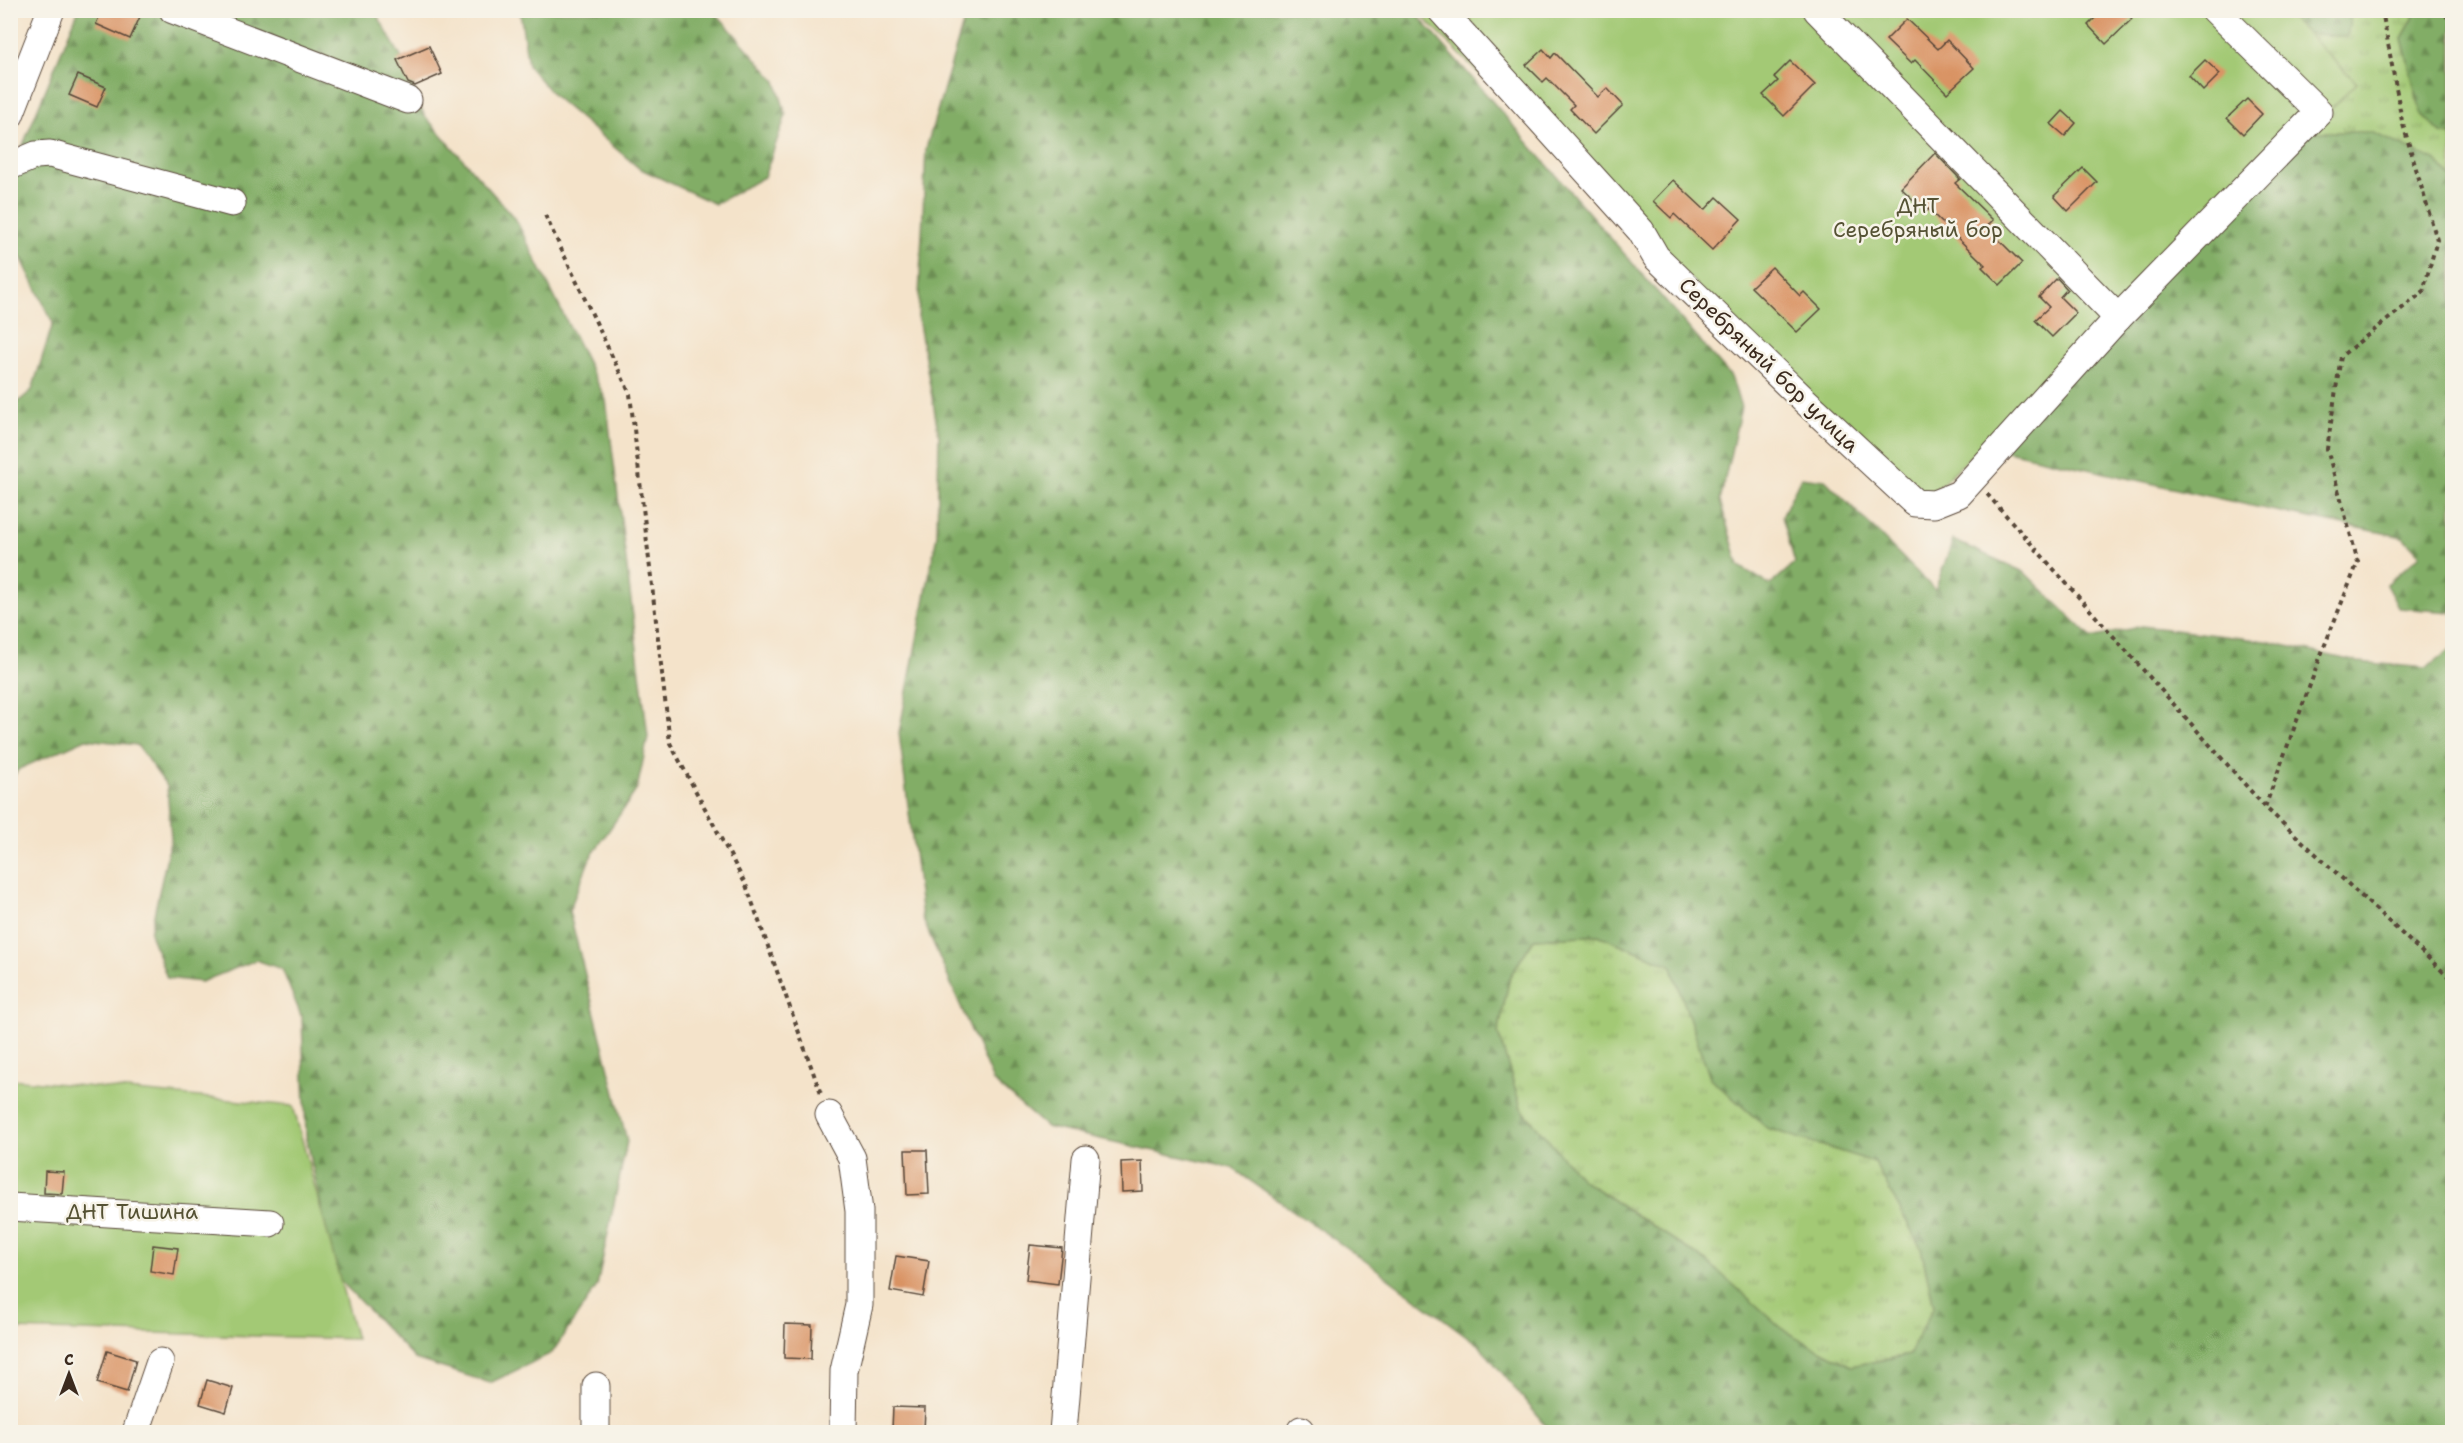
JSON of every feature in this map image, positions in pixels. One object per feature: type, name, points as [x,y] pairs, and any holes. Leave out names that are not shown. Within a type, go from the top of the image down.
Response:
[{"type":"street","points":[[10,115],[51,10]]},
{"type":"street","points":[[173,10],[408,100]]},
{"type":"street","name":"Серебряный бор улица","points":[[1440,10],[1641,231],[1656,257],[1915,503],[1934,504],[1959,494],[1974,480],[2118,318],[2319,112],[2215,10]]},
{"type":"street","points":[[1817,10],[2118,318]]},
{"type":"street","points":[[10,166],[36,155],[50,154],[232,203]]},
{"type":"street","points":[[829,1115],[852,1158],[859,1211],[858,1305],[844,1371],[843,1432]]},
{"type":"street","points":[[1063,1432],[1086,1159]]},
{"type":"street","points":[[10,1207],[270,1223]]},
{"type":"street","points":[[136,1432],[160,1362]]},
{"type":"street","points":[[596,1386],[596,1432]]},
{"type":"path","points":[[2265,807],[2358,562],[2327,449],[2341,356],[2423,292],[2437,240],[2402,121],[2382,10]]},
{"type":"path","points":[[2439,10],[2452,21]]},
{"type":"path","points":[[544,216],[630,394],[670,743],[746,885],[829,1115]]},
{"type":"path","points":[[1974,480],[2265,807],[2452,980]]},
{"type":"green space","points":[[967,10],[1414,11],[1731,377],[1741,407],[1720,501],[1739,566],[1770,585],[1795,563],[1782,516],[1801,477],[1825,480],[1935,590],[1953,540],[2024,572],[2092,638],[2142,626],[2266,641],[2358,662],[2427,668],[2452,648],[2452,1432],[1551,1432],[1480,1346],[1371,1265],[1232,1168],[1046,1127],[993,1081],[922,917],[899,733],[937,535],[939,436],[918,318],[926,149]],"holes":[[[1598,935],[1671,965],[1710,1078],[1767,1128],[1874,1162],[1921,1248],[1934,1306],[1909,1355],[1851,1366],[1786,1332],[1709,1263],[1581,1179],[1521,1108],[1498,1033],[1510,976],[1534,939]]]},
{"type":"green space","points":[[2347,10],[2351,14],[2347,37],[2189,22],[2174,11]]},
{"type":"green space","points":[[78,11],[375,11],[406,66],[424,115],[516,220],[606,400],[648,737],[637,789],[590,858],[569,911],[627,1141],[597,1286],[552,1353],[490,1383],[415,1359],[336,1276],[306,1136],[302,1018],[282,969],[256,960],[201,982],[167,978],[150,933],[171,838],[167,786],[137,745],[86,739],[19,769],[11,779],[11,408],[32,390],[53,323],[11,237],[11,174]]},
{"type":"green space","points":[[520,11],[714,11],[776,81],[786,115],[764,177],[715,204],[639,168],[554,96],[528,66]]},
{"type":"green space","name":"ДНТ Серебряный бор","points":[[1417,11],[2284,11],[2357,83],[1914,511]]},
{"type":"green space","points":[[2056,11],[2351,14],[2347,11],[2414,11],[2413,19],[2402,38],[2421,113],[2441,133],[2452,135],[2452,179],[2435,160],[2236,132]]},
{"type":"green space","points":[[2414,11],[2452,11],[2452,135],[2441,133],[2421,113],[2402,38],[2413,19]]},
{"type":"green space","points":[[2236,132],[2371,132],[2435,160],[2452,179],[2452,612],[2399,608],[2386,585],[2420,555],[2403,537],[2261,508],[1981,445]]},
{"type":"green space","points":[[1598,935],[1671,965],[1711,1078],[1767,1128],[1874,1162],[1921,1248],[1934,1306],[1909,1355],[1851,1366],[1786,1332],[1709,1263],[1581,1179],[1521,1108],[1498,1033],[1510,976],[1534,939]]},
{"type":"green space","name":"ДНТ Тишина","points":[[11,1079],[293,1106],[356,1339],[11,1329]]},
{"type":"building","points":[[102,10],[143,10],[130,39],[96,24]]},
{"type":"building","points":[[2103,10],[2124,10],[2132,19],[2106,44],[2088,25]]},
{"type":"building","points":[[1907,19],[1938,49],[1947,40],[1974,68],[1947,93],[1915,60],[1911,64],[1886,40]]},
{"type":"building","points":[[429,46],[442,74],[415,86],[408,83],[397,60]]},
{"type":"building","points":[[1543,49],[1551,58],[1555,53],[1598,97],[1607,88],[1623,105],[1594,134],[1570,109],[1574,105],[1547,78],[1543,82],[1526,65]]},
{"type":"building","points":[[2205,60],[2220,74],[2203,91],[2189,76]]},
{"type":"building","points":[[1790,61],[1815,85],[1784,116],[1763,95],[1778,81],[1774,77]]},
{"type":"building","points":[[78,75],[106,87],[97,107],[69,95]]},
{"type":"building","points":[[2247,99],[2262,114],[2243,134],[2227,118]]},
{"type":"building","points":[[2063,111],[2076,123],[2065,136],[2051,124]]},
{"type":"building","points":[[1935,153],[1960,179],[1955,183],[1993,220],[1986,227],[2022,263],[2000,285],[1982,267],[1985,265],[1928,209],[1926,212],[1901,188]]},
{"type":"building","points":[[2083,168],[2097,182],[2068,211],[2054,196]]},
{"type":"building","points":[[1673,180],[1705,210],[1717,197],[1741,219],[1712,250],[1674,214],[1671,218],[1653,201]]},
{"type":"building","points":[[1772,267],[1800,296],[1804,292],[1821,309],[1797,332],[1751,287]]},
{"type":"building","points":[[2057,278],[2067,289],[2060,297],[2076,313],[2052,337],[2035,320],[2049,307],[2039,297]]},
{"type":"building","points":[[905,1150],[927,1150],[929,1194],[907,1195]]},
{"type":"building","points":[[1142,1161],[1143,1191],[1122,1192],[1121,1162]]},
{"type":"building","points":[[45,1171],[64,1172],[62,1194],[44,1193]]},
{"type":"building","points":[[153,1245],[178,1248],[174,1275],[150,1271]]},
{"type":"building","points":[[1030,1245],[1062,1248],[1058,1284],[1026,1280]]},
{"type":"building","points":[[896,1256],[929,1261],[923,1297],[890,1291]]},
{"type":"building","points":[[785,1324],[812,1325],[811,1359],[784,1358]]},
{"type":"building","points":[[107,1351],[136,1360],[127,1392],[97,1383]]},
{"type":"building","points":[[207,1380],[233,1388],[226,1412],[200,1404]]},
{"type":"building","points":[[893,1407],[925,1408],[924,1431],[892,1430]]}]
